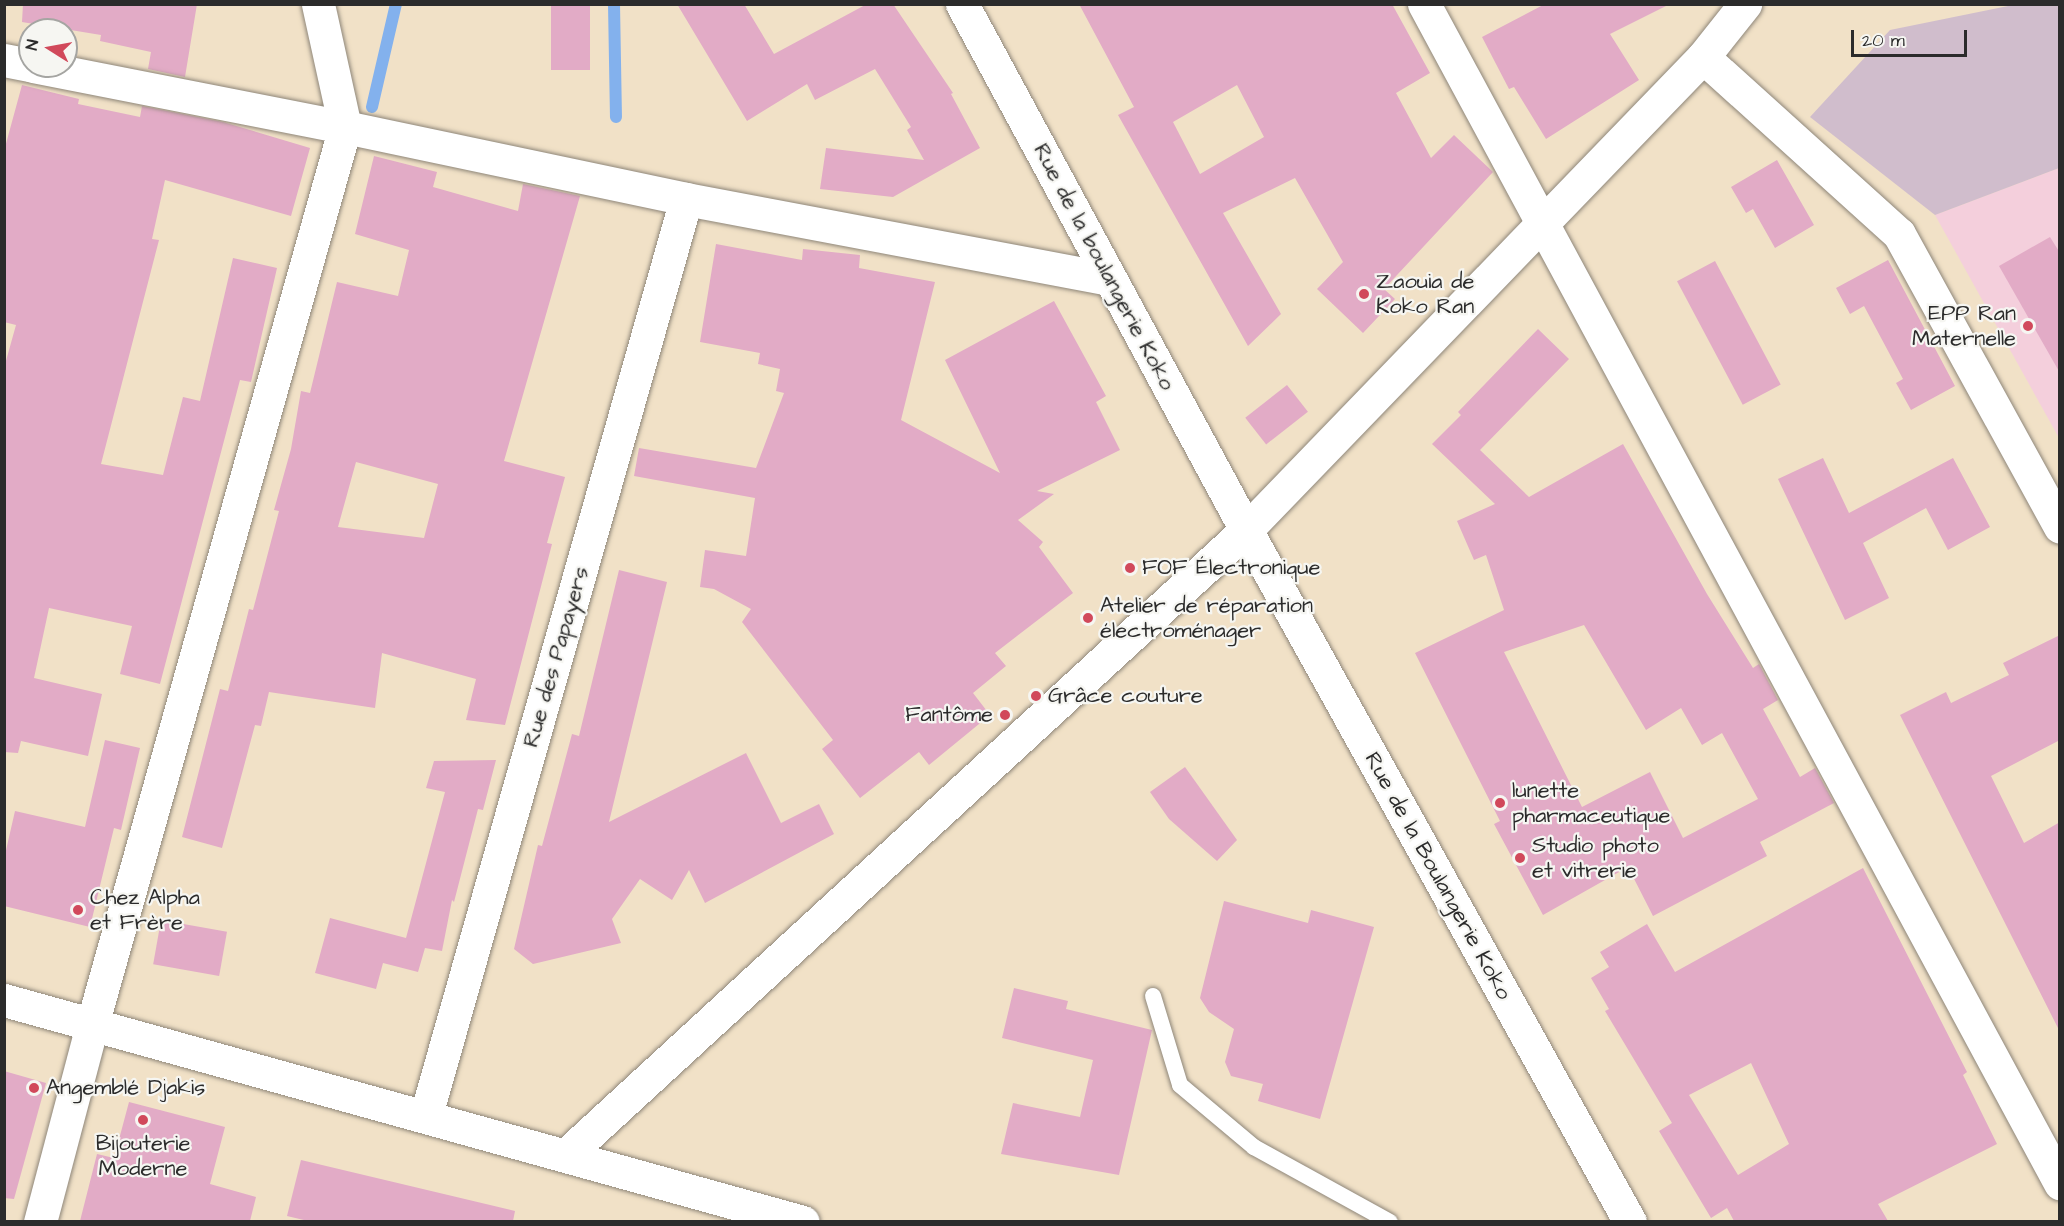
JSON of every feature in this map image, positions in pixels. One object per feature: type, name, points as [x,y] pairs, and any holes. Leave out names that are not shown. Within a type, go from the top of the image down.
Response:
[{"type":"street","points":[[40,1221],[92,1025],[345,127],[318,4]]},
{"type":"street","name":"Rue de la boulangerie Koko","points":[[962,4],[1246,530]]},
{"type":"street","points":[[1424,4],[1540,224],[2060,1183]]},
{"type":"street","points":[[567,1154],[1246,530],[1702,57],[1745,4]]},
{"type":"street","points":[[1702,57],[1899,234],[2060,526]]},
{"type":"street","points":[[78,75],[345,127],[686,199],[1110,279]]},
{"type":"street","name":"Rue des Papayers","points":[[426,1115],[686,199]]},
{"type":"street","name":"Rue de la Boulangerie Koko","points":[[1246,530],[1630,1221]]},
{"type":"street","points":[[4,1000],[803,1221]]},
{"type":"lane","points":[[1153,996],[1180,1085],[1254,1147],[1390,1221]]},
{"type":"shaded area","points":[[2013,5],[2059,5],[2059,168],[1935,215],[1810,117],[1890,30]]},
{"type":"shaded area","name":"EPP Ran Maternelle","points":[[2059,168],[2059,438],[1935,215]]},
{"type":"building","points":[[23,4],[197,4],[185,77],[148,69],[151,52],[100,41],[101,35],[78,31],[78,18],[22,18]]},
{"type":"building","points":[[551,4],[590,4],[590,70],[551,70]]},
{"type":"building","points":[[677,4],[744,4],[774,54],[867,4],[893,4],[953,93],[951,94],[980,148],[893,197],[820,189],[826,148],[924,160],[907,130],[911,127],[875,69],[815,100],[807,84],[747,121]]},
{"type":"building","points":[[1079,4],[1392,4],[1430,73],[1396,93],[1431,158],[1454,135],[1493,172],[1384,289],[1395,299],[1363,333],[1317,289],[1343,262],[1295,178],[1223,213],[1281,314],[1248,346],[1118,115],[1134,107]],"holes":[[[1237,85],[1264,137],[1200,174],[1173,122]]]},
{"type":"building","points":[[1545,4],[1670,4],[1610,34],[1639,80],[1546,139],[1514,87],[1509,89],[1482,37]]},
{"type":"building","points":[[22,85],[79,99],[78,104],[140,117],[142,106],[223,122],[310,148],[291,216],[165,180],[152,239],[159,240],[101,464],[163,475],[183,397],[200,401],[233,258],[277,268],[251,382],[240,380],[160,684],[120,674],[132,626],[49,608],[34,678],[102,694],[88,756],[21,741],[18,753],[4,752],[4,368],[16,325],[4,322],[4,151]]},
{"type":"building","points":[[374,156],[437,172],[433,187],[518,211],[523,184],[580,196],[504,461],[565,477],[547,543],[552,544],[505,725],[466,720],[476,679],[382,653],[375,708],[269,692],[261,726],[255,725],[222,848],[182,837],[220,689],[228,691],[249,609],[253,610],[279,511],[274,510],[291,449],[301,391],[310,393],[337,282],[398,296],[409,250],[355,234]],"holes":[[[356,462],[438,484],[424,538],[338,527]]]},
{"type":"building","points":[[1777,160],[1814,225],[1775,248],[1753,209],[1746,213],[1731,187]]},
{"type":"building","points":[[2050,237],[2060,253],[2060,373],[1999,266]]},
{"type":"building","points":[[716,244],[802,260],[803,249],[860,255],[859,268],[935,282],[901,420],[1000,473],[945,360],[1054,301],[1106,396],[1096,402],[1120,450],[1037,491],[1054,494],[1018,520],[1043,542],[1039,547],[1073,593],[995,653],[1006,666],[973,693],[990,715],[929,765],[919,752],[860,798],[822,749],[833,740],[742,622],[751,609],[714,589],[700,587],[705,550],[746,556],[755,498],[634,476],[639,448],[756,468],[784,393],[776,391],[780,369],[758,364],[760,353],[700,342]]},
{"type":"building","points":[[1888,260],[1955,386],[1911,410],[1896,383],[1903,379],[1864,306],[1850,314],[1836,288]]},
{"type":"building","points":[[1715,261],[1781,385],[1743,405],[1677,281]]},
{"type":"building","points":[[1538,329],[1569,359],[1480,450],[1529,497],[1623,444],[1707,594],[1753,668],[1759,664],[1778,700],[1763,709],[1800,777],[1815,768],[1834,803],[1760,842],[1767,856],[1653,916],[1628,867],[1543,915],[1494,824],[1500,821],[1415,653],[1504,610],[1486,555],[1474,560],[1457,521],[1495,504],[1432,444],[1461,415],[1458,412]],"holes":[[[1584,625],[1646,730],[1681,708],[1702,745],[1722,733],[1758,799],[1683,838],[1650,772],[1582,807],[1504,652]]]},
{"type":"building","points":[[1287,385],[1308,412],[1266,444],[1245,418]]},
{"type":"building","points":[[1823,458],[1849,513],[1953,458],[1990,527],[1948,550],[1926,508],[1863,543],[1889,598],[1845,620],[1778,479]]},
{"type":"building","points":[[619,570],[667,582],[609,822],[746,753],[781,823],[819,804],[834,834],[705,903],[689,870],[672,900],[640,879],[612,919],[621,943],[533,964],[514,949],[538,845],[542,846],[572,734],[579,736]]},
{"type":"building","points":[[2060,635],[2060,740],[1991,776],[2024,843],[2060,822],[2060,1032],[1900,715],[1946,692],[1951,703],[2009,675],[2003,663]]},
{"type":"building","points":[[105,740],[140,748],[121,830],[114,828],[90,927],[4,906],[4,859],[15,811],[85,827]]},
{"type":"building","points":[[496,760],[483,810],[478,809],[454,902],[452,900],[442,951],[425,948],[418,972],[383,963],[376,989],[315,973],[330,918],[406,938],[445,792],[426,788],[434,761]]},
{"type":"building","points":[[1185,767],[1237,840],[1217,861],[1169,819],[1150,792]]},
{"type":"building","points":[[1863,868],[1967,1072],[1963,1075],[1997,1144],[1878,1204],[1888,1221],[1734,1221],[1727,1208],[1711,1218],[1659,1131],[1672,1123],[1605,1011],[1609,1009],[1591,978],[1609,967],[1600,952],[1647,924],[1675,972]],"holes":[[[1751,1063],[1789,1144],[1738,1175],[1689,1095]]]},
{"type":"building","points":[[1224,901],[1308,923],[1311,910],[1374,927],[1320,1119],[1258,1101],[1263,1084],[1231,1076],[1225,1062],[1234,1029],[1209,1012],[1200,998]]},
{"type":"building","points":[[161,920],[227,932],[219,976],[153,964]]},
{"type":"building","points":[[1014,988],[1068,1001],[1066,1009],[1152,1030],[1119,1175],[1001,1154],[1013,1103],[1080,1117],[1093,1060],[1002,1038]]},
{"type":"building","points":[[4,1071],[46,1083],[14,1199],[4,1198]]},
{"type":"building","points":[[129,1102],[225,1127],[210,1184],[256,1197],[250,1221],[80,1221],[97,1154],[114,1158]]},
{"type":"building","points":[[301,1160],[515,1211],[513,1221],[308,1221],[287,1216]]},
{"type":"waterway","points":[[372,107],[396,4]]},
{"type":"waterway","points":[[614,4],[616,117]]},
{"type":"place","name":"Zaouia de Koko Ran","points":[[1364,294]]},
{"type":"place","name":"EPP Ran Maternelle","points":[[2028,326]]},
{"type":"place","name":"FOF Électronique","points":[[1130,568]]},
{"type":"place","name":"Atelier de réparation électroménager","points":[[1088,618]]},
{"type":"place","name":"Grâce couture","points":[[1036,696]]},
{"type":"place","name":"Fantôme","points":[[1005,715]]},
{"type":"place","name":"lunette pharmaceutique","points":[[1500,803]]},
{"type":"place","name":"Studio photo et vitrerie","points":[[1520,858]]},
{"type":"place","name":"Chez Alpha et Frère","points":[[78,910]]},
{"type":"place","name":"Angemblé Djakis","points":[[34,1088]]},
{"type":"place","name":"Bijouterie Moderne","points":[[143,1120]]}]
